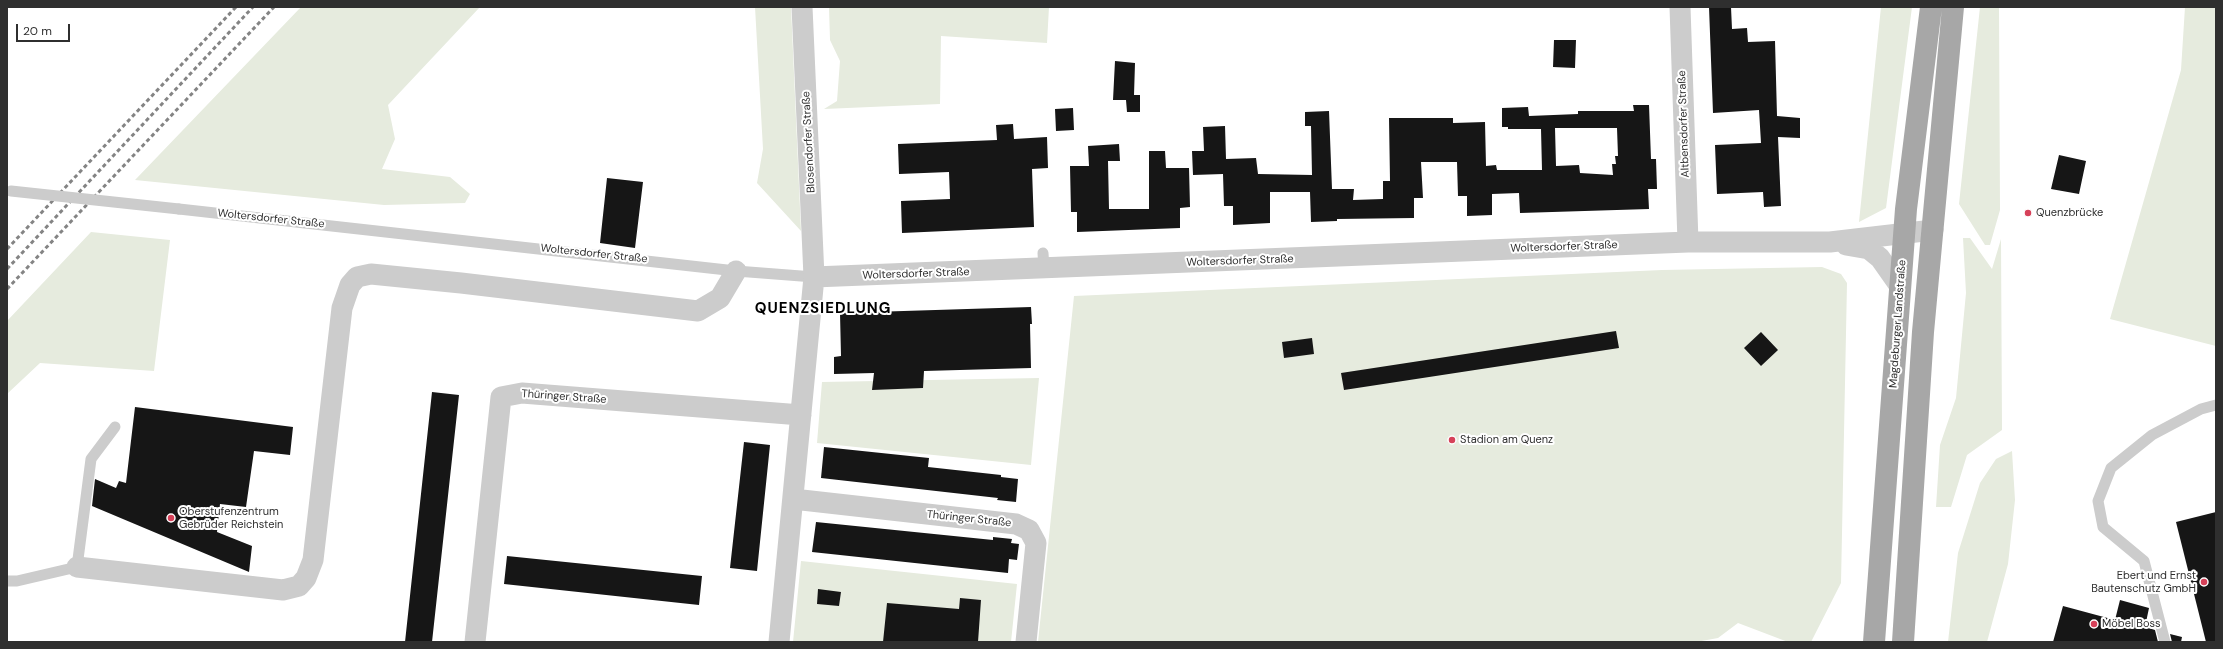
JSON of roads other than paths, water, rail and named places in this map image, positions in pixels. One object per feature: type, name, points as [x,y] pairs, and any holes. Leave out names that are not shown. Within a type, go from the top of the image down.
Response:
[{"type":"main road","name":"Magdeburger Landstraße","points":[[1874,642],[1899,285],[1931,7]]},
{"type":"main road","points":[[1903,642],[1923,332],[1953,7]]},
{"type":"street","name":"Blosendorfer Straße","points":[[802,7],[814,277]]},
{"type":"street","name":"Altbensdorfer Straße","points":[[1680,7],[1688,242]]},
{"type":"street","name":"Woltersdorfer Straße","points":[[814,277],[1043,261],[1688,242],[1830,242],[1933,230]]},
{"type":"street","name":"Woltersdorfer Straße","points":[[1830,242],[1869,249],[1880,258],[1899,285]]},
{"type":"street","points":[[76,567],[283,590],[299,586],[306,578],[313,560],[342,308],[350,286],[357,277],[371,274],[454,282],[698,312],[720,298],[736,270]]},
{"type":"street","points":[[778,642],[814,277]]},
{"type":"street","name":"Thüringer Straße","points":[[475,642],[501,397],[522,393],[801,415]]},
{"type":"street","name":"Thüringer Straße","points":[[793,499],[1016,524],[1029,530],[1036,543],[1026,642]]},
{"type":"lane","name":"Woltersdorfer Straße","points":[[9,190],[736,270],[814,277]]},
{"type":"lane","points":[[2164,642],[2144,561],[2103,527],[2098,501],[2111,468],[2152,435],[2201,409],[2216,404]]},
{"type":"lane","points":[[7,581],[17,581],[76,567],[92,459],[115,427]]},
{"type":"railway","points":[[7,249],[236,7]]},
{"type":"railway","points":[[7,269],[253,7]]},
{"type":"railway","points":[[7,289],[274,7]]},
{"type":"place","name":"Quenzbrücke","points":[[2028,213]]},
{"type":"place","name":"Stadion am Quenz","points":[[1452,440]]},
{"type":"place","name":"Oberstufenzentrum Gebrüder Reichstein","points":[[171,518]]},
{"type":"place","name":"Ebert und Ernst Bautenschutz GmbH","points":[[2204,582]]},
{"type":"place","name":"Möbel Boss","points":[[2094,624]]},
{"type":"district","name":"QUENZSIEDLUNG","points":[[823,309]]}]
